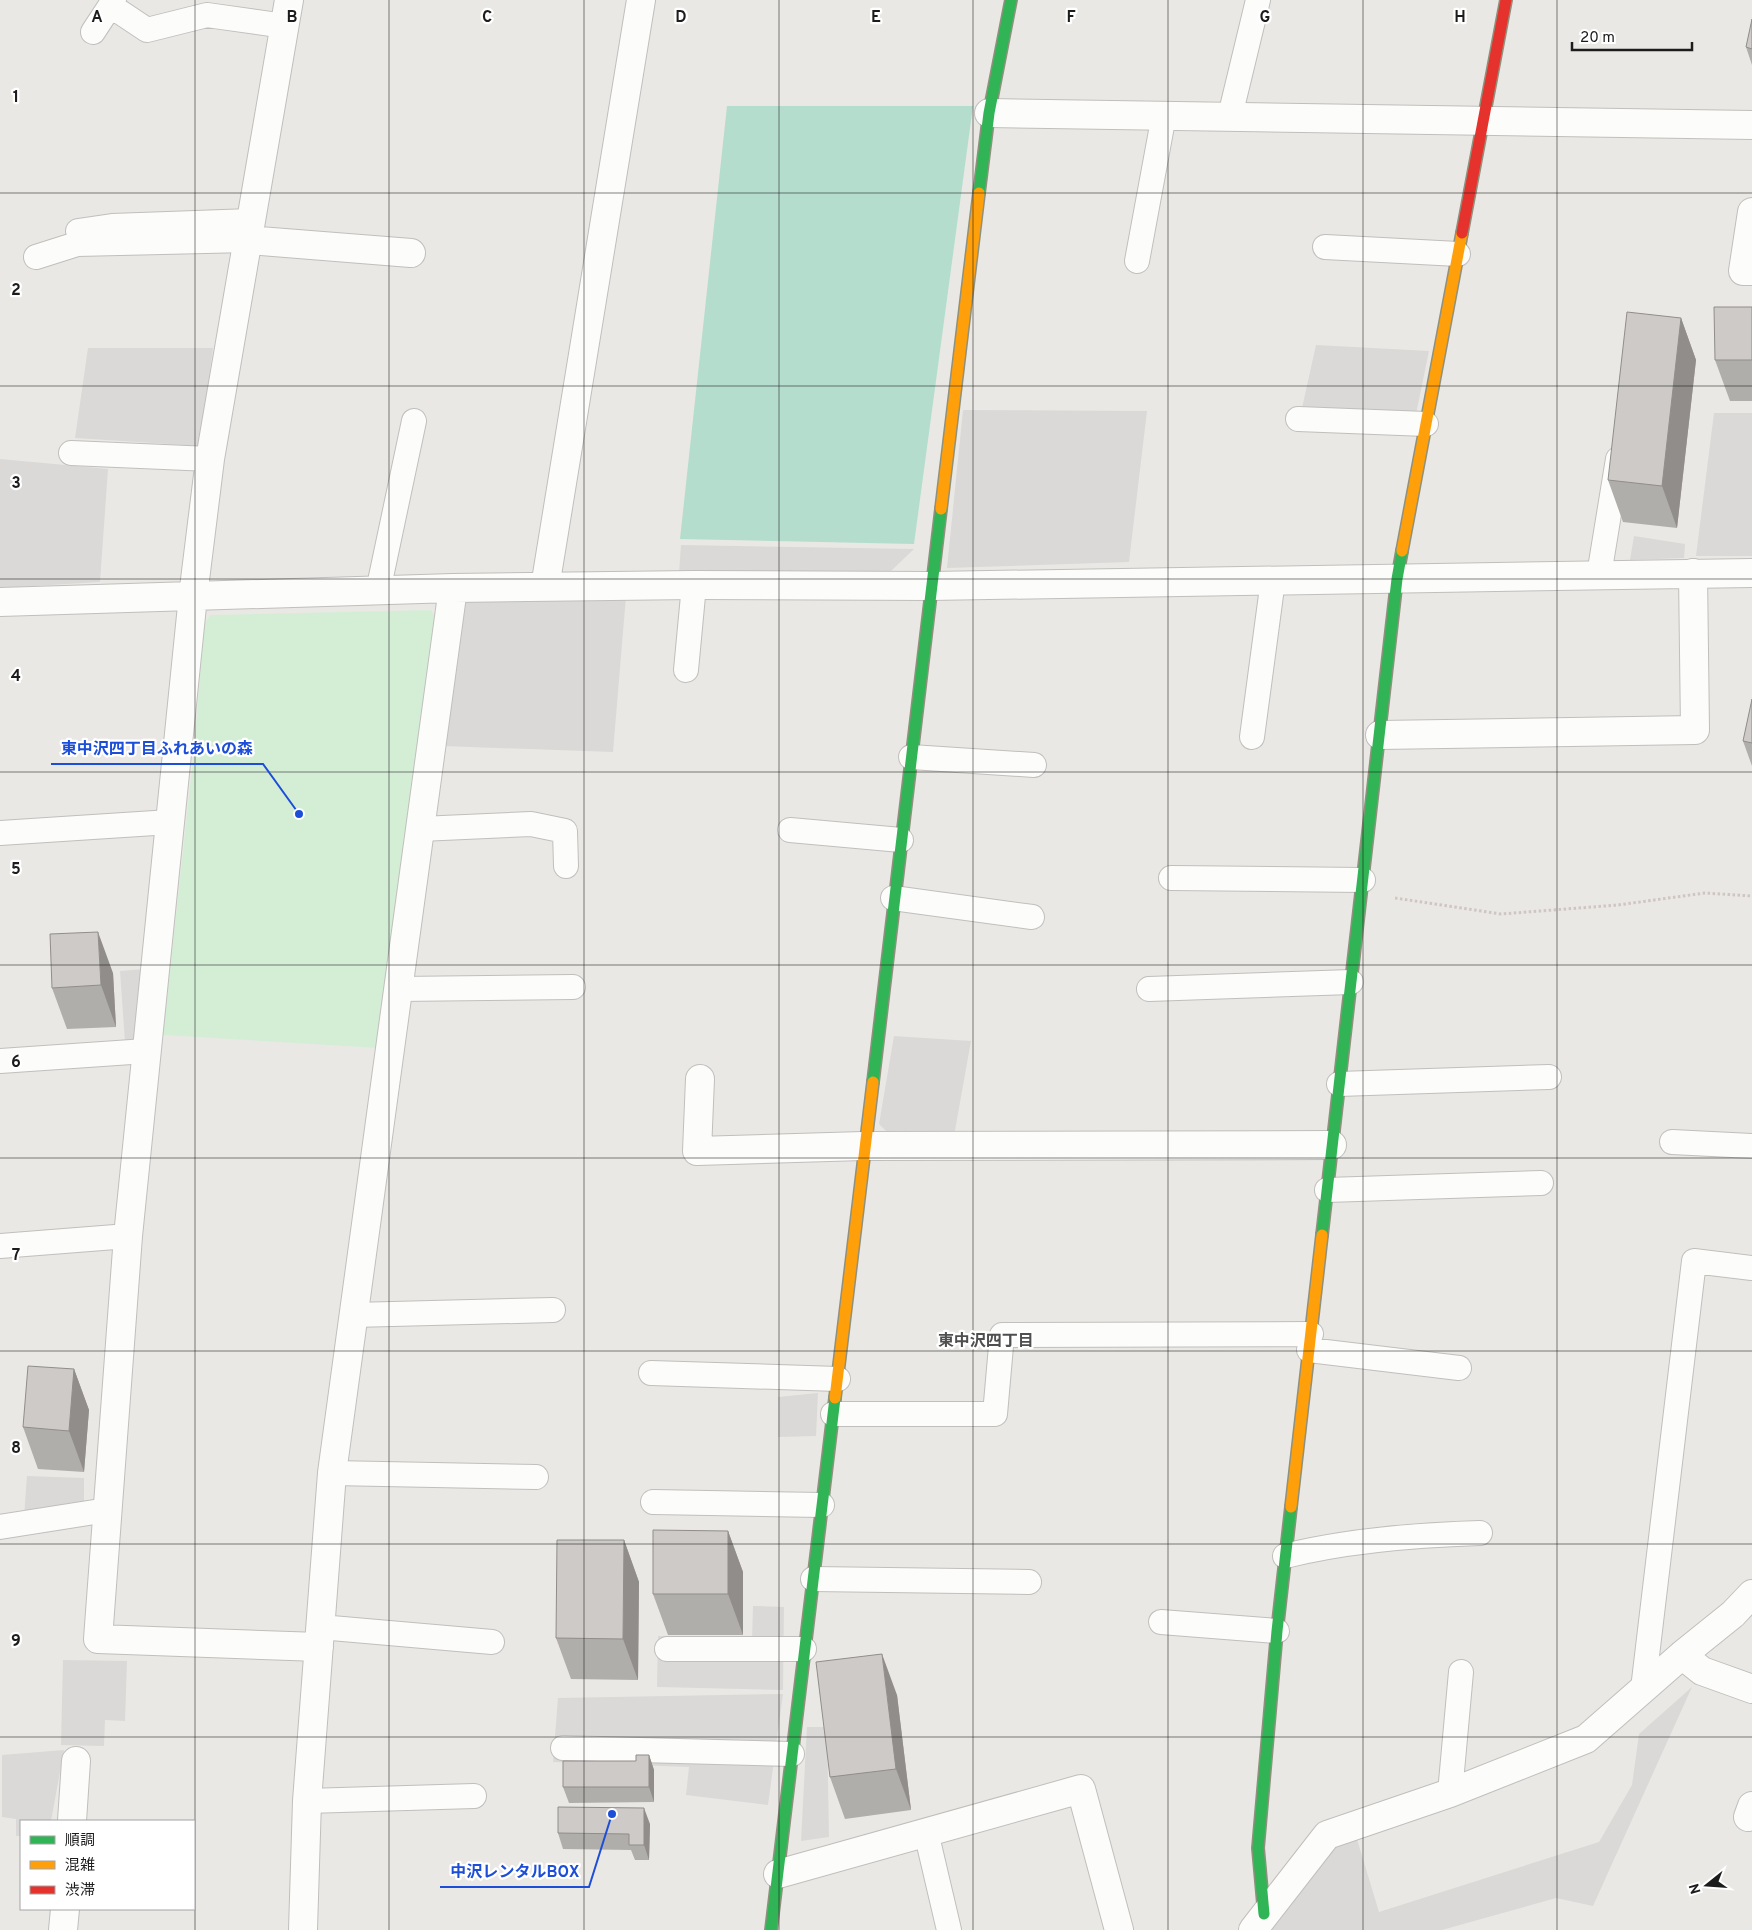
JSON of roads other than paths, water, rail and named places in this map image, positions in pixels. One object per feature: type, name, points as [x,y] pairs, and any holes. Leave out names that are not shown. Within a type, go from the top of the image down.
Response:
[{"type":"street","points":[[289,0],[210,459],[193,596],[128,1236],[98,1639],[319,1637]]},
{"type":"street","points":[[545,587],[641,0]]},
{"type":"street","points":[[771,1930],[989,113],[1011,0]]},
{"type":"street","points":[[1258,1922],[1258,1848],[1277,1631],[1397,579],[1506,0]]},
{"type":"street","points":[[989,113],[1752,125]]},
{"type":"street","points":[[1752,212],[1743,271],[1752,271]]},
{"type":"street","points":[[250,231],[411,253]]},
{"type":"street","points":[[1380,735],[1695,730],[1692,573]]},
{"type":"street","points":[[0,602],[453,588],[694,585],[931,586],[1752,573]]},
{"type":"street","points":[[303,1930],[307,1801],[332,1473],[453,588]]},
{"type":"street","points":[[700,1079],[697,1152],[864,1146],[1332,1145]]},
{"type":"street","points":[[1258,1922],[1327,1835],[1450,1794],[1586,1739],[1733,1614],[1752,1594]]},
{"type":"street","points":[[1682,1656],[1702,1671],[1752,1689]]},
{"type":"street","points":[[72,1820],[76,1760]]},
{"type":"street","points":[[778,1874],[1081,1789],[1119,1930]]},
{"type":"street","points":[[63,1930],[65,1910]]},
{"type":"lane","points":[[1230,116],[1258,0]]},
{"type":"lane","points":[[93,32],[112,3],[146,30],[207,15],[285,26]]},
{"type":"lane","points":[[1137,260],[1164,115]]},
{"type":"lane","points":[[60,233],[112,226],[250,231]]},
{"type":"lane","points":[[36,257],[77,244],[250,231]]},
{"type":"lane","points":[[1325,247],[1458,254]]},
{"type":"lane","points":[[1298,420],[1426,424]]},
{"type":"lane","points":[[378,591],[414,421]]},
{"type":"lane","points":[[1599,575],[1622,434]]},
{"type":"lane","points":[[71,453],[210,459]]},
{"type":"lane","points":[[1252,737],[1273,580]]},
{"type":"lane","points":[[686,670],[694,585]]},
{"type":"lane","points":[[911,757],[1034,765]]},
{"type":"lane","points":[[0,833],[170,822]]},
{"type":"lane","points":[[420,829],[531,824],[566,831],[566,866]]},
{"type":"lane","points":[[790,830],[901,840]]},
{"type":"lane","points":[[1171,878],[1362,891]]},
{"type":"lane","points":[[894,898],[1032,917]]},
{"type":"lane","points":[[1149,989],[1351,982]]},
{"type":"lane","points":[[398,990],[573,987]]},
{"type":"lane","points":[[0,1061],[146,1051]]},
{"type":"lane","points":[[1339,1084],[1549,1077]]},
{"type":"lane","points":[[1672,1142],[1752,1146]]},
{"type":"lane","points":[[1327,1190],[1541,1183]]},
{"type":"lane","points":[[0,1246],[128,1236]]},
{"type":"lane","points":[[1643,1689],[1694,1261],[1752,1268]]},
{"type":"lane","points":[[353,1315],[552,1310]]},
{"type":"lane","points":[[833,1414],[994,1414],[1002,1335],[1310,1342],[1459,1368]]},
{"type":"lane","points":[[651,1373],[838,1379]]},
{"type":"lane","points":[[332,1473],[536,1478]]},
{"type":"lane","points":[[653,1502],[822,1505]]},
{"type":"lane","points":[[0,1527],[108,1510]]},
{"type":"lane","points":[[1286,1556],[1309,1550],[1415,1535],[1480,1534]]},
{"type":"lane","points":[[813,1579],[1029,1582]]},
{"type":"lane","points":[[1162,1622],[1277,1631]]},
{"type":"lane","points":[[319,1637],[492,1642]]},
{"type":"lane","points":[[667,1649],[804,1649]]},
{"type":"lane","points":[[1450,1794],[1461,1672]]},
{"type":"lane","points":[[564,1748],[792,1754]]},
{"type":"lane","points":[[307,1801],[474,1796]]},
{"type":"lane","points":[[926,1832],[949,1930]]},
{"type":"place","name":"東中沢四丁目ふれあいの森","points":[[299,814]]},
{"type":"place","name":"中沢レンタルBOX","points":[[612,1814]]},
{"type":"district","name":"東中沢四丁目","points":[[986,1342]]}]
